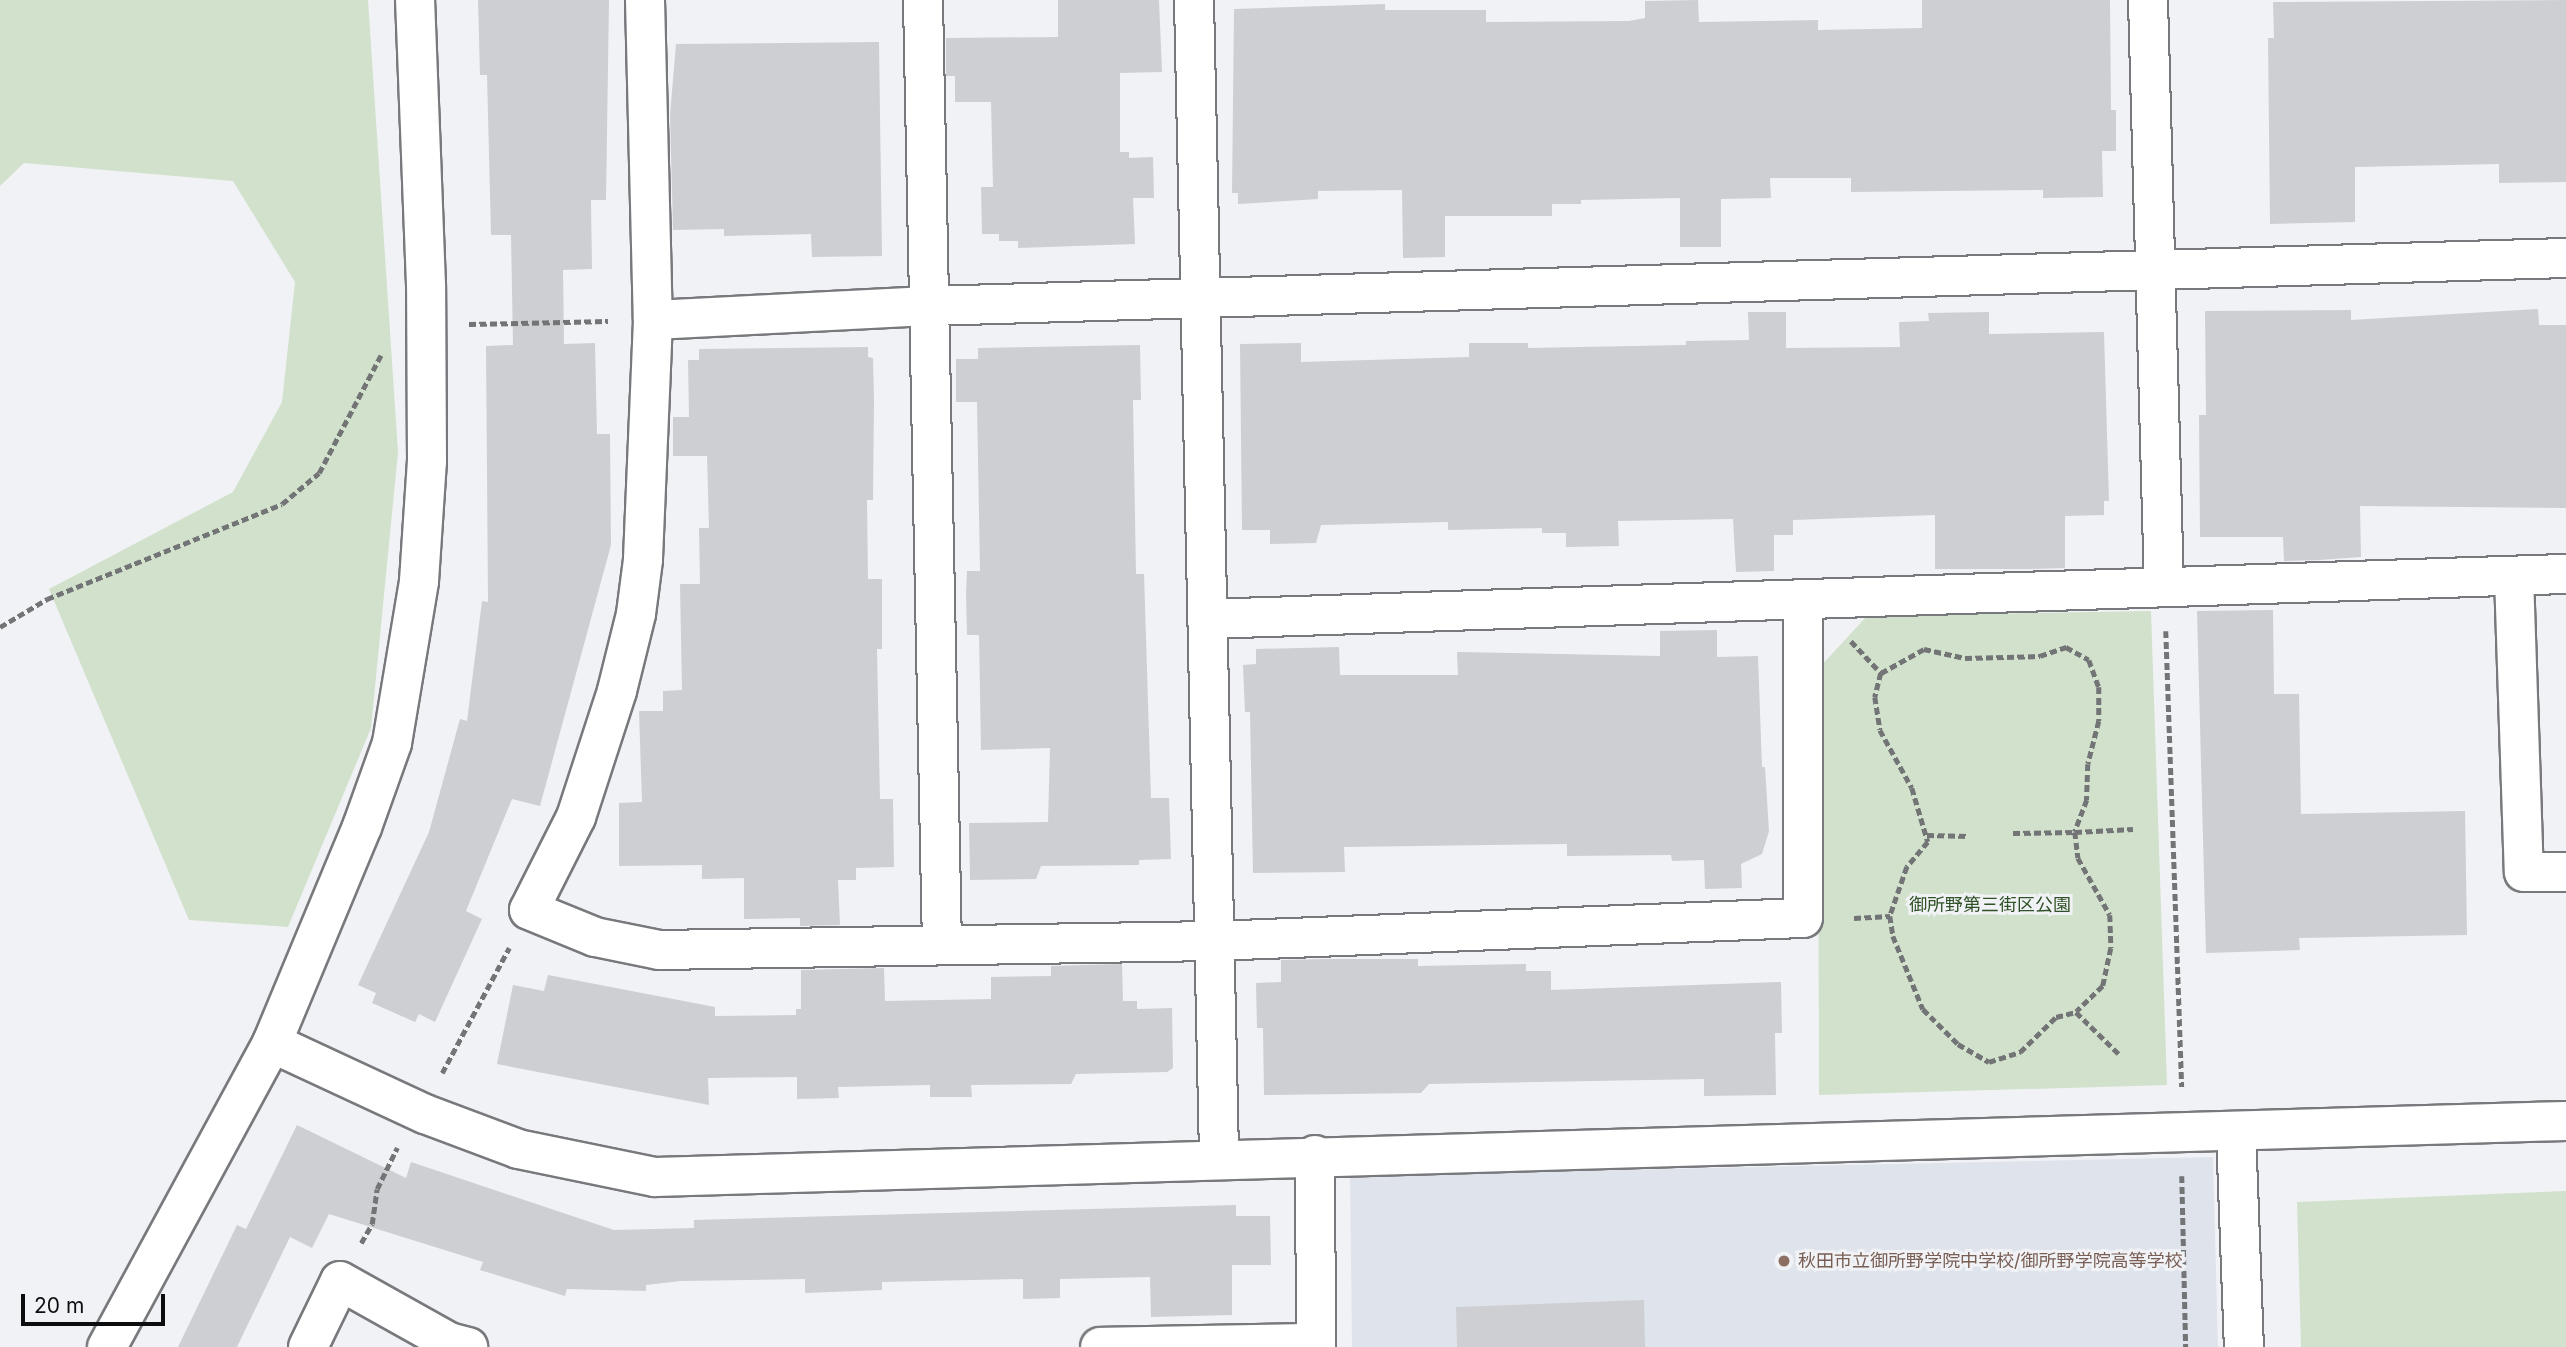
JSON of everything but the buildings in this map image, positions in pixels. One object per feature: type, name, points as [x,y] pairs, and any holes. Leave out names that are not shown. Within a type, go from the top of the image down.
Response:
[{"type":"street","points":[[107,1347],[272,1043],[362,827],[392,743],[408,668],[419,581],[428,368],[415,0]]},
{"type":"street","points":[[645,0],[653,320],[643,560],[636,614],[617,691],[576,817],[529,910],[594,937],[659,950],[1214,941],[1803,918],[1803,599]]},
{"type":"street","points":[[923,0],[942,945]]},
{"type":"street","points":[[1194,0],[1219,1158]]},
{"type":"street","points":[[2148,0],[2164,587]]},
{"type":"street","points":[[653,320],[929,306],[2566,258]]},
{"type":"street","points":[[1207,619],[2566,574]]},
{"type":"street","points":[[2514,576],[2524,872],[2566,872]]},
{"type":"street","points":[[272,1043],[425,1114],[518,1150],[655,1177],[1315,1155],[2566,1121]]},
{"type":"street","points":[[2236,1131],[2244,1347]]},
{"type":"street","points":[[1100,1347],[1316,1345],[1315,1155]]},
{"type":"street","points":[[308,1347],[340,1281],[449,1342],[468,1347]]},
{"type":"path","points":[[465,324],[653,320]]},
{"type":"path","points":[[0,627],[47,599],[282,504],[319,473],[385,349]]},
{"type":"path","points":[[2164,587],[2183,1132],[2186,1347]]},
{"type":"path","points":[[1846,637],[1881,673]]},
{"type":"path","points":[[2066,647],[2089,660],[2099,687],[2099,720],[2088,764],[2087,800],[2076,832],[2078,858],[2110,915],[2111,948],[2103,986],[2076,1012],[2056,1017],[2020,1052],[1989,1062],[1958,1044],[1923,1010],[1896,947],[1890,916],[1894,895],[1907,867],[1928,842],[1912,788],[1880,730],[1875,697],[1881,673],[1924,649],[1965,658],[2040,656],[2066,647]]},
{"type":"path","points":[[2013,833],[2133,829]]},
{"type":"path","points":[[1927,835],[1969,836]]},
{"type":"path","points":[[439,1079],[529,910]]},
{"type":"path","points":[[1854,918],[1890,916]]},
{"type":"path","points":[[2076,1012],[2120,1055]]},
{"type":"path","points":[[340,1281],[372,1224],[377,1189],[402,1138]]},
{"type":"shaded area","name":"秋田市立御所野学院中学校/御所野学院高等学校","points":[[2213,1157],[2218,1347],[1352,1347],[1350,1176]]},
{"type":"green space","points":[[0,0],[368,0],[398,452],[371,728],[288,927],[189,920],[49,589],[233,492],[282,402],[295,282],[233,181],[24,163],[0,186]]},
{"type":"green space","name":"御所野第三街区公園","points":[[2151,611],[2167,1085],[1819,1095],[1818,669],[1867,616]]},
{"type":"green space","points":[[2566,1191],[2566,1347],[2301,1347],[2297,1202]]},
{"type":"place","name":"秋田市立御所野学院中学校/御所野学院高等学校","points":[[1784,1261]]}]
